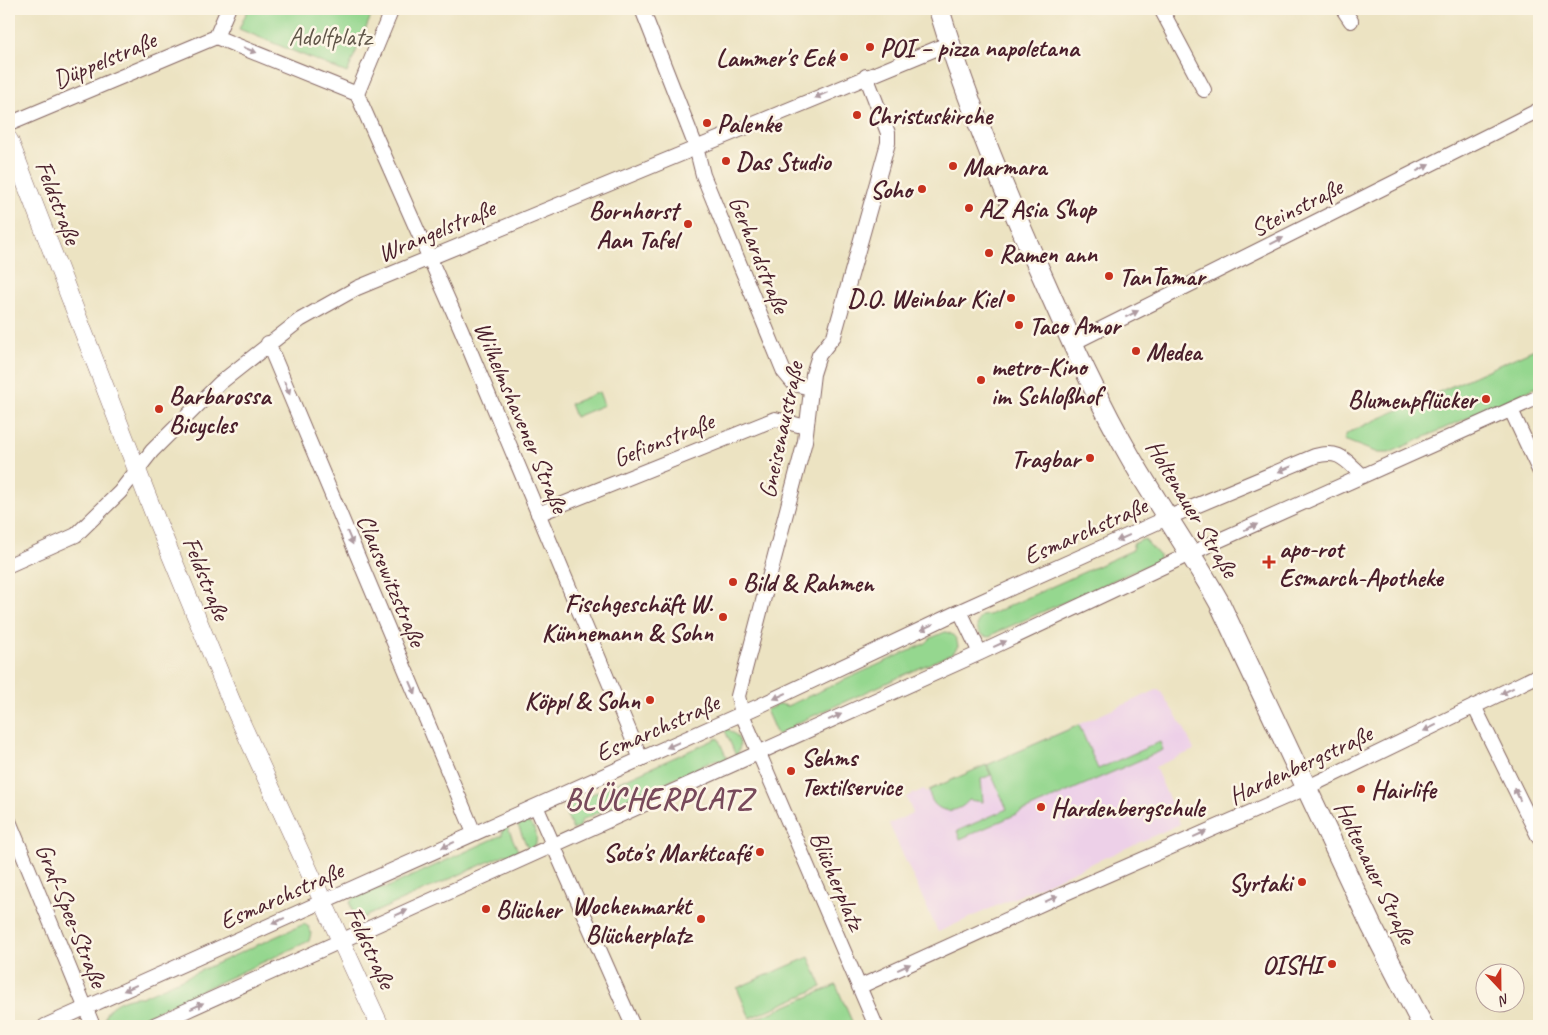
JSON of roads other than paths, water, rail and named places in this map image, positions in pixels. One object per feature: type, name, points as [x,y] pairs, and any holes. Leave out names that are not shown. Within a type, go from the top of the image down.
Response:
[{"type":"main road","name":"Holtenauer Straße","points":[[939,9],[1005,192],[1073,343],[1131,459],[1167,518],[1192,553],[1227,618],[1372,927],[1423,1026]]},
{"type":"street","points":[[228,9],[216,37],[357,94],[392,9]]},
{"type":"street","name":"Gerhardstraße","points":[[642,9],[696,147],[706,183],[784,372],[794,384],[811,388]]},
{"type":"street","points":[[1161,9],[1204,90]]},
{"type":"street","points":[[1343,9],[1351,21]]},
{"type":"street","name":"Düppelstraße","points":[[9,124],[216,37]]},
{"type":"street","name":"Wrangelstraße","points":[[9,565],[76,535],[120,492],[152,451],[220,383],[268,343],[300,320],[357,288],[866,76],[950,43]]},
{"type":"street","name":"Gneisenaustraße","points":[[742,714],[738,696],[803,450],[813,374],[819,355],[834,336],[888,143],[888,133],[866,76]]},
{"type":"street","name":"Wilhelmshavener Straße","points":[[357,94],[461,328],[642,759]]},
{"type":"street","name":"Steinstraße","points":[[1073,343],[1539,110]]},
{"type":"street","name":"Feldstraße","points":[[9,140],[137,470],[232,703],[380,1026]]},
{"type":"street","name":"Clausewitzstraße","points":[[268,343],[474,833]]},
{"type":"street","points":[[152,1026],[759,751],[980,654],[1192,553],[1539,397]]},
{"type":"street","points":[[1511,410],[1539,470]]},
{"type":"street","name":"Gefionstraße","points":[[538,514],[774,419],[806,427]]},
{"type":"street","name":"Esmarchstraße","points":[[45,1026],[322,900],[742,714],[960,611],[1167,518],[1326,453],[1331,452],[1343,458],[1363,476]]},
{"type":"street","points":[[960,611],[980,654]]},
{"type":"street","name":"Hardenbergstraße","points":[[859,987],[1059,896],[1306,788],[1539,675]]},
{"type":"street","points":[[1474,706],[1539,838]]},
{"type":"street","name":"Esmarchstraße","points":[[742,714],[759,751]]},
{"type":"street","name":"Blücherplatz","points":[[759,751],[876,1026]]},
{"type":"street","points":[[536,806],[633,1026]]},
{"type":"street","name":"Graf-Spee-Straße","points":[[9,821],[93,1026]]},
{"type":"place","name":"POI – pizza napoletana","points":[[870,47]]},
{"type":"place","name":"Lammer's Eck","points":[[844,57]]},
{"type":"place","name":"Christuskirche","points":[[857,115]]},
{"type":"place","name":"Palenke","points":[[707,123]]},
{"type":"place","name":"Das Studio","points":[[726,161]]},
{"type":"place","name":"Marmara","points":[[953,166]]},
{"type":"place","name":"Soho","points":[[922,189]]},
{"type":"place","name":"AZ Asia Shop","points":[[969,208]]},
{"type":"place","name":"Bornhorst Aan Tafel","points":[[688,224]]},
{"type":"place","name":"Ramen ann","points":[[989,253]]},
{"type":"place","name":"TanTamar","points":[[1109,276]]},
{"type":"place","name":"D.O. Weinbar Kiel","points":[[1011,298]]},
{"type":"place","name":"Taco Amor","points":[[1019,325]]},
{"type":"place","name":"Medea","points":[[1136,351]]},
{"type":"place","name":"metro-Kino im Schloßhof","points":[[981,380]]},
{"type":"place","name":"Blumenpflücker","points":[[1486,399]]},
{"type":"place","name":"Barbarossa Bicycles","points":[[159,409]]},
{"type":"place","name":"Tragbar","points":[[1090,458]]},
{"type":"place","name":"apo-rot Esmarch-Apotheke","points":[[1269,562]]},
{"type":"place","name":"Bild & Rahmen","points":[[733,582]]},
{"type":"place","name":"Fischgeschäft W. Künnemann & Sohn","points":[[723,617]]},
{"type":"place","name":"Köppl & Sohn","points":[[650,700]]},
{"type":"place","name":"Sehms Textilservice","points":[[791,771]]},
{"type":"place","name":"Hairlife","points":[[1361,789]]},
{"type":"place","name":"Hardenbergschule","points":[[1041,807]]},
{"type":"place","name":"Soto's Marktcafé","points":[[760,852]]},
{"type":"place","name":"Syrtaki","points":[[1302,882]]},
{"type":"place","name":"Blücher","points":[[486,909]]},
{"type":"place","name":"Wochenmarkt Blücherplatz","points":[[701,919]]},
{"type":"place","name":"OISHI","points":[[1332,964]]},
{"type":"district","name":"BLÜCHERPLATZ","points":[[659,799]]},
{"type":"park label","name":"Adolfplatz","points":[[330,36]]}]
